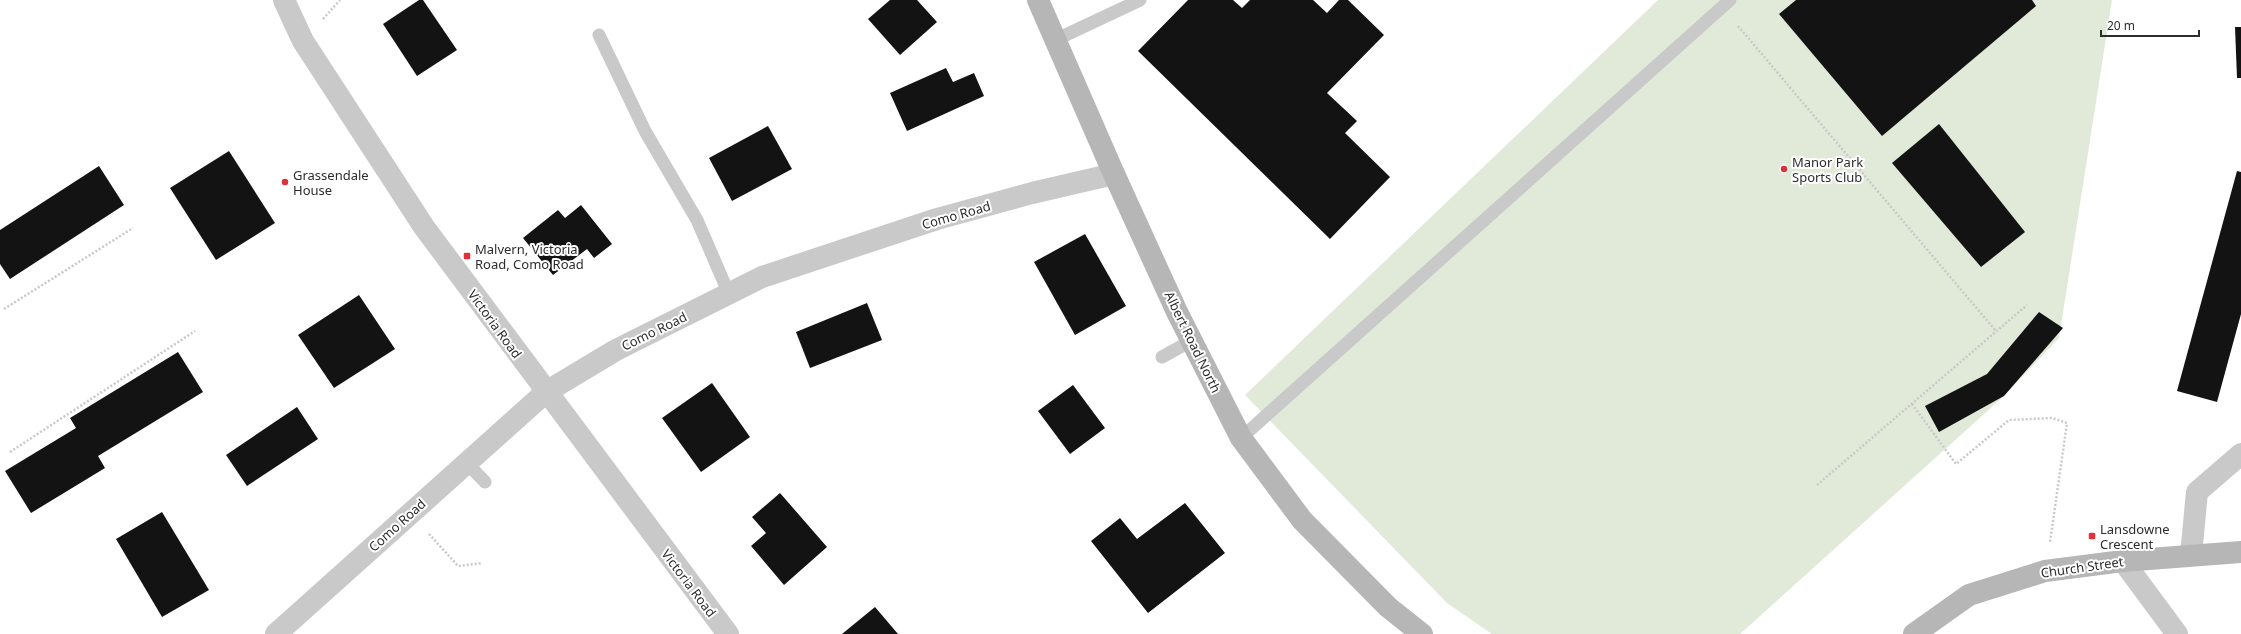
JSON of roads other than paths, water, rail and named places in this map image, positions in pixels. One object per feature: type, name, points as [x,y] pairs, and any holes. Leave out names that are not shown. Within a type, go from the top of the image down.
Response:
[{"type":"street","name":"Victoria Road","points":[[284,0],[303,41],[424,227],[728,634]]},
{"type":"street","name":"Albert Road North","points":[[1038,0],[1114,174],[1191,341],[1241,438],[1302,520],[1388,607],[1422,634]]},
{"type":"street","name":"Como Road","points":[[276,634],[546,392],[616,350],[762,277],[937,219],[1032,193],[1114,174]]},
{"type":"street","points":[[2191,555],[2197,492],[2241,454]]},
{"type":"street","name":"Church Street","points":[[1914,634],[1969,595],[2045,571],[2123,561],[2241,552]]},
{"type":"street","points":[[2123,561],[2177,634]]},
{"type":"lane","points":[[1055,40],[1140,0]]},
{"type":"lane","points":[[1241,438],[1726,4]]},
{"type":"lane","points":[[599,35],[645,131],[697,220],[729,294]]},
{"type":"lane","points":[[1162,357],[1191,341]]},
{"type":"lane","points":[[466,463],[485,482]]},
{"type":"place","name":"Manor Park Sports Club","points":[[1784,169]]},
{"type":"place","name":"Grassendale House","points":[[285,182]]},
{"type":"place","name":"Malvern, Victoria Road, Como Road","points":[[467,256]]},
{"type":"place","name":"Lansdowne Crescent","points":[[2092,536]]}]
